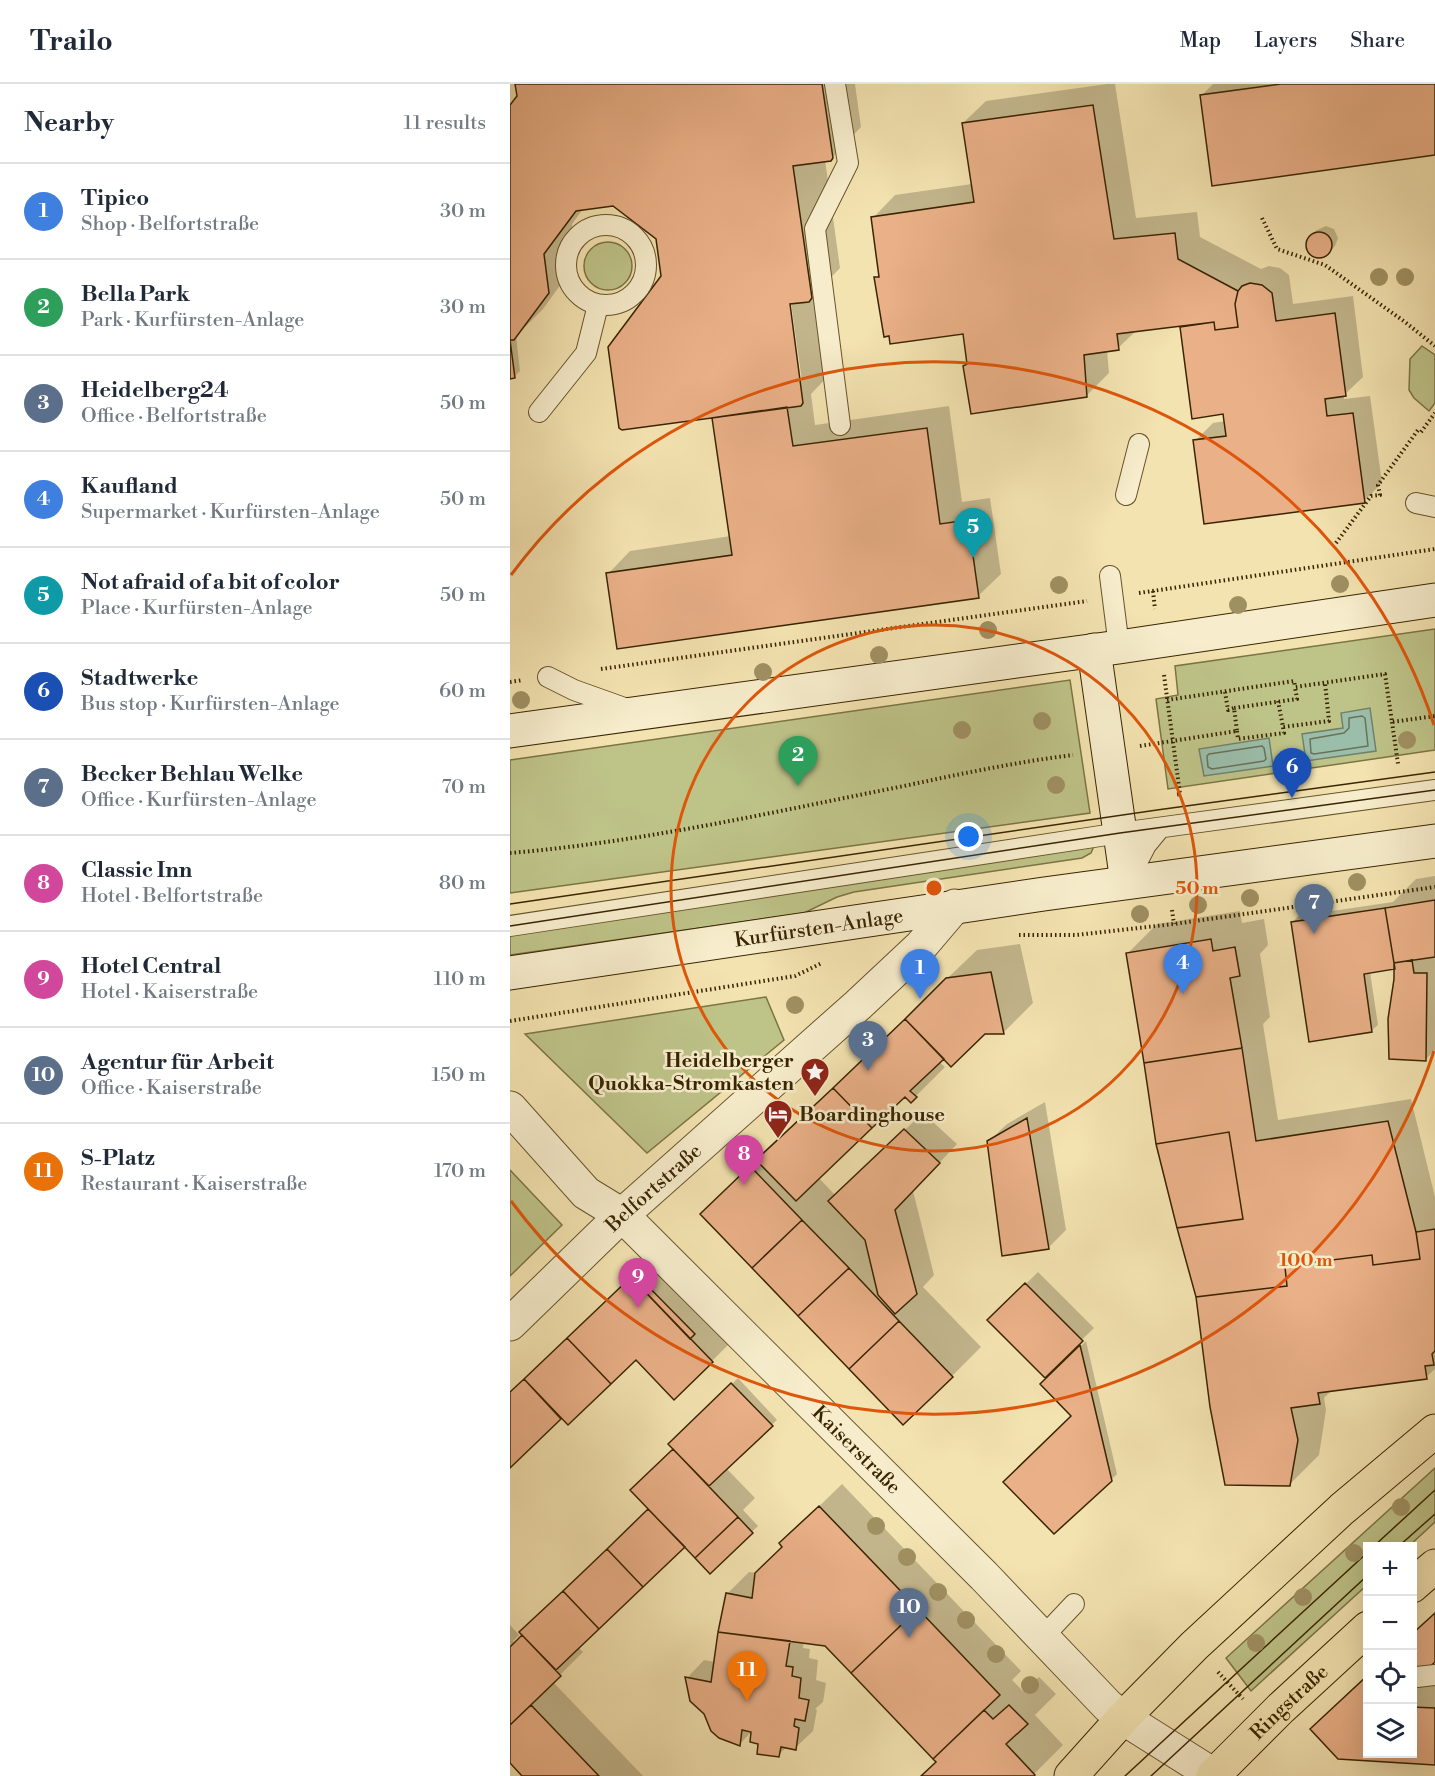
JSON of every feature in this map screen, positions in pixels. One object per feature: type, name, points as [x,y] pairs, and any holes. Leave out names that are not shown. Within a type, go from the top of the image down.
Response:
[{"type":"main road","points":[[510,731],[1106,649],[1435,600]]},
{"type":"main road","points":[[1106,649],[1108,750],[1126,882]]},
{"type":"main road","name":"Kurfürsten-Anlage","points":[[510,973],[849,924],[955,906],[1435,841]]},
{"type":"main road","name":"Belfortstraße","points":[[510,1324],[621,1215],[858,1005],[921,946],[955,906]]},
{"type":"main road","name":"Kaiserstraße","points":[[510,1108],[586,1193],[621,1215],[975,1568],[1108,1706],[1214,1776]]},
{"type":"main road","points":[[1071,1776],[1123,1718],[1194,1646],[1350,1502],[1435,1431]]},
{"type":"main road","points":[[1417,1582],[1435,1566]]},
{"type":"main road","name":"Ringstraße","points":[[1214,1776],[1281,1708],[1363,1633]]},
{"type":"lane","points":[[835,84],[849,163],[815,229],[840,425]]},
{"type":"lane","points":[[604,224],[617,226],[628,231],[645,253],[644,281],[625,301],[612,305],[598,305],[585,300],[575,292],[568,281],[565,269],[566,255],[571,243],[580,233],[604,224]]},
{"type":"lane","points":[[539,412],[586,353],[598,305]]},
{"type":"lane","points":[[1126,495],[1139,444]]},
{"type":"lane","points":[[1106,649],[1111,598],[1110,576]]},
{"type":"lane","points":[[548,677],[574,690],[641,714]]},
{"type":"lane","points":[[510,926],[1120,833],[1435,789]]},
{"type":"lane","points":[[1126,882],[1146,845],[1160,828]]},
{"type":"lane","points":[[1042,1638],[1074,1604]]},
{"type":"path","points":[[1262,218],[1276,249],[1325,265],[1435,346]]},
{"type":"path","points":[[1336,543],[1371,496],[1380,495],[1378,485],[1435,413]]},
{"type":"path","points":[[510,682],[1111,598],[1435,549]]},
{"type":"path","points":[[1153,591],[1180,794],[1155,797],[1160,828]]},
{"type":"path","points":[[1295,687],[1384,674],[1398,764]]},
{"type":"path","points":[[1167,700],[1294,681],[1297,699],[1228,710],[1225,692]]},
{"type":"path","points":[[1283,727],[1329,721],[1324,683]]},
{"type":"path","points":[[1234,708],[1238,739],[1284,733],[1278,701]]},
{"type":"path","points":[[1392,722],[1435,716]]},
{"type":"path","points":[[510,853],[634,838],[721,823],[1011,764],[1237,731]]},
{"type":"path","points":[[1167,876],[1174,924]]},
{"type":"path","points":[[1017,935],[1076,935],[1174,924],[1435,886]]},
{"type":"path","points":[[510,1021],[573,1013],[795,976],[824,963]]},
{"type":"path","points":[[1194,1646],[1247,1703],[1263,1690],[1281,1708]]},
{"type":"green space","points":[[608,242],[625,249],[632,266],[625,283],[608,290],[591,283],[584,266],[591,249]]},
{"type":"green space","points":[[1422,346],[1435,355],[1435,403],[1429,411],[1414,398],[1409,390],[1410,359]]},
{"type":"green space","points":[[1435,629],[1435,750],[1168,789],[1156,699],[1178,695],[1175,666]]},
{"type":"green space","points":[[1070,680],[1090,813],[510,893],[510,760]]},
{"type":"green space","points":[[1094,846],[1091,853],[1082,858],[854,892],[837,897],[804,913],[510,955],[510,932]]},
{"type":"green space","points":[[766,997],[784,1040],[647,1153],[525,1034]]},
{"type":"green space","points":[[510,1170],[562,1225],[510,1276]]},
{"type":"green space","points":[[1435,1468],[1435,1522],[1413,1542],[1363,1542],[1363,1589],[1251,1691],[1226,1658]]},
{"type":"water","points":[[1370,708],[1376,751],[1306,761],[1302,734],[1343,728],[1341,713]]},
{"type":"water","points":[[1269,738],[1273,766],[1204,776],[1199,749]]},
{"type":"building","points":[[515,84],[822,84],[833,158],[831,161],[793,166],[812,298],[809,302],[790,304],[803,403],[801,406],[622,430],[619,428],[608,347],[661,276],[656,239],[613,206],[576,211],[544,254],[549,293],[514,340],[510,340],[510,105],[517,96]]},
{"type":"building","points":[[1281,84],[1435,84],[1435,155],[1212,186],[1200,95]]},
{"type":"building","points":[[1093,105],[1114,239],[1175,233],[1178,259],[1238,291],[1235,304],[1238,327],[1215,330],[1214,322],[1117,334],[1119,350],[1084,355],[1087,397],[971,414],[963,366],[967,364],[963,334],[890,344],[889,336],[884,337],[874,277],[879,277],[871,217],[974,202],[962,123]]},
{"type":"building","points":[[1319,232],[1328,236],[1332,245],[1328,254],[1319,258],[1310,254],[1306,245],[1310,236]]},
{"type":"building","points":[[1250,283],[1262,285],[1272,293],[1276,321],[1335,313],[1346,396],[1325,399],[1327,416],[1353,413],[1365,503],[1204,524],[1193,440],[1226,436],[1223,414],[1192,419],[1180,327],[1214,322],[1215,330],[1238,327],[1235,304],[1238,291],[1242,286]]},
{"type":"building","points":[[510,340],[515,378],[510,379]]},
{"type":"building","points":[[787,407],[793,446],[927,428],[940,524],[968,520],[979,598],[617,649],[606,573],[732,555],[712,418]]},
{"type":"building","points":[[1435,900],[1435,957],[1394,963],[1385,908]]},
{"type":"building","points":[[1385,908],[1395,969],[1364,974],[1372,1032],[1309,1042],[1291,922]]},
{"type":"building","points":[[1211,939],[1213,951],[1235,947],[1240,976],[1230,978],[1242,1048],[1144,1063],[1126,953]]},
{"type":"building","points":[[1412,960],[1414,973],[1427,973],[1426,1061],[1389,1059],[1388,1019],[1394,963]]},
{"type":"building","points":[[991,972],[1004,1034],[985,1034],[951,1067],[905,1019],[946,978]]},
{"type":"building","points":[[905,1019],[944,1059],[910,1091],[917,1097],[911,1103],[905,1097],[872,1128],[833,1088]]},
{"type":"building","points":[[1242,1048],[1256,1141],[1388,1121],[1416,1232],[1420,1259],[1373,1265],[1372,1255],[1308,1263],[1307,1255],[1284,1258],[1287,1286],[1196,1297],[1177,1228],[1243,1219],[1229,1132],[1156,1144],[1144,1063]]},
{"type":"building","points":[[833,1088],[872,1128],[796,1201],[756,1160]]},
{"type":"building","points":[[1027,1118],[1049,1249],[1002,1256],[987,1141]]},
{"type":"building","points":[[904,1129],[940,1163],[895,1210],[917,1294],[895,1314],[878,1295],[865,1240],[828,1201]]},
{"type":"building","points":[[1229,1132],[1243,1219],[1177,1228],[1156,1144]]},
{"type":"building","points":[[750,1166],[802,1220],[752,1268],[700,1214]]},
{"type":"building","points":[[802,1220],[849,1268],[798,1316],[752,1268]]},
{"type":"building","points":[[1435,1229],[1435,1351],[1432,1354],[1434,1365],[1425,1366],[1427,1379],[1318,1393],[1320,1404],[1291,1408],[1298,1440],[1290,1486],[1225,1485],[1210,1407],[1196,1297],[1287,1286],[1284,1258],[1307,1255],[1308,1263],[1372,1255],[1373,1265],[1420,1259],[1416,1232]]},
{"type":"building","points":[[849,1268],[899,1321],[849,1369],[798,1316]]},
{"type":"building","points":[[635,1273],[695,1334],[690,1339],[631,1277]]},
{"type":"building","points":[[631,1277],[713,1362],[674,1400],[636,1360],[611,1384],[567,1338]]},
{"type":"building","points":[[1025,1283],[1083,1341],[1045,1378],[987,1320]]},
{"type":"building","points":[[899,1321],[953,1377],[903,1425],[849,1369]]},
{"type":"building","points":[[567,1338],[611,1384],[568,1425],[524,1379]]},
{"type":"building","points":[[1080,1345],[1112,1481],[1054,1534],[1003,1482],[1071,1416],[1040,1384]]},
{"type":"building","points":[[524,1379],[561,1419],[510,1468],[510,1392]]},
{"type":"building","points":[[731,1383],[773,1426],[709,1486],[668,1444]]},
{"type":"building","points":[[673,1449],[738,1517],[695,1558],[630,1490]]},
{"type":"building","points":[[819,1506],[918,1609],[851,1673],[825,1646],[718,1632],[726,1593],[752,1598],[755,1573],[782,1547],[779,1543]]},
{"type":"building","points":[[648,1509],[685,1547],[643,1587],[607,1549]]},
{"type":"building","points":[[738,1517],[753,1533],[710,1574],[695,1558]]},
{"type":"building","points":[[607,1549],[643,1587],[599,1629],[563,1591]]},
{"type":"building","points":[[563,1591],[599,1629],[556,1670],[519,1632]]},
{"type":"building","points":[[918,1609],[1000,1695],[933,1759],[851,1673]]},
{"type":"building","points":[[1435,1613],[1435,1662],[1417,1678],[1417,1650],[1417,1629]]},
{"type":"building","points":[[718,1632],[790,1641],[786,1666],[793,1667],[792,1676],[801,1678],[799,1698],[809,1700],[805,1721],[795,1719],[794,1726],[799,1728],[796,1750],[781,1747],[779,1757],[757,1754],[758,1744],[750,1742],[751,1732],[742,1730],[740,1746],[719,1738],[711,1731],[704,1714],[690,1701],[685,1677],[711,1682]]},
{"type":"building","points":[[522,1635],[561,1676],[510,1725],[510,1647]]},
{"type":"building","points":[[1363,1680],[1363,1758],[1417,1758],[1417,1707],[1435,1708],[1435,1765],[1338,1759],[1310,1729]]},
{"type":"building","points":[[531,1705],[599,1776],[522,1776],[510,1763],[510,1725]]},
{"type":"building","points":[[1009,1705],[1028,1724],[1006,1744],[1034,1776],[921,1776],[936,1762],[933,1759],[984,1710],[993,1719]]},
{"type":"tram line","points":[[510,904],[1435,772]]},
{"type":"tram line","points":[[510,926],[1120,833],[1435,790]]},
{"type":"tram line","points":[[1378,1542],[1435,1490]]},
{"type":"tram line","points":[[1404,1542],[1435,1514]]},
{"type":"tram line","points":[[1125,1776],[1363,1557]]},
{"type":"tram line","points":[[1151,1776],[1363,1580]]},
{"type":"place","name":"Not afraid of a bit of color","points":[[973,558]]},
{"type":"place","name":"Bella Park","points":[[798,786]]},
{"type":"place","name":"Stadtwerke","points":[[1292,798]]},
{"type":"place","name":"Becker Behlau Welke","points":[[1314,934]]},
{"type":"place","name":"Kaufland","points":[[1183,994]]},
{"type":"place","name":"Tipico","points":[[920,999]]},
{"type":"place","name":"Heidelberg24","points":[[868,1071]]},
{"type":"place","name":"Heidelberger Quokka-Stromkasten","points":[[815,1098]]},
{"type":"place","name":"Boardinghouse","points":[[778,1140]]},
{"type":"place","name":"Classic Inn","points":[[744,1185]]},
{"type":"place","name":"Hotel Central","points":[[638,1308]]},
{"type":"place","name":"Agentur für Arbeit","points":[[909,1638]]},
{"type":"place","name":"S-Platz","points":[[747,1701]]}]
